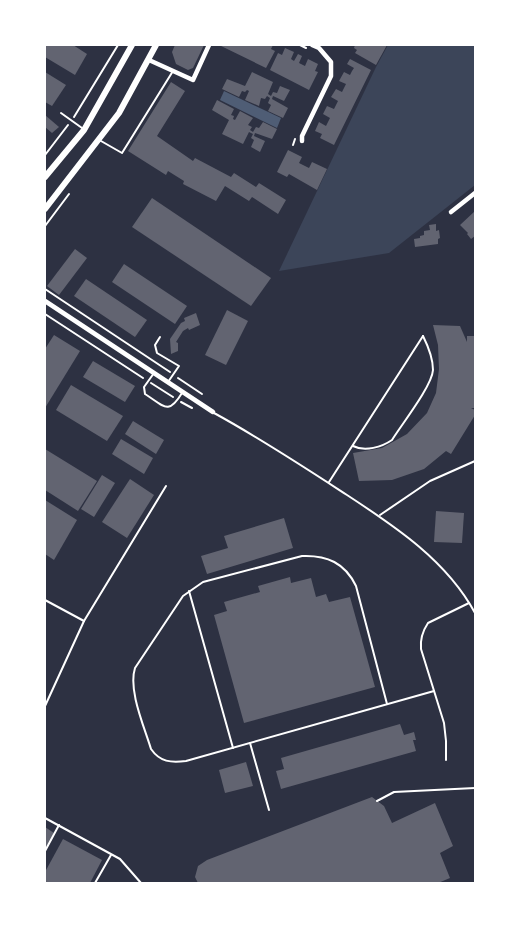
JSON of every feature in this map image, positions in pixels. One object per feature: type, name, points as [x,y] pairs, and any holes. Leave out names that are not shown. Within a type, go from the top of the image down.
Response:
[{"type":"main road","points":[[45,177],[84,130],[132,45]]},
{"type":"main road","points":[[45,209],[119,113],[156,45]]},
{"type":"street","points":[[149,60],[193,80],[209,45]]},
{"type":"street","points":[[302,140],[302,136],[331,76],[331,62],[318,48],[312,45]]},
{"type":"street","points":[[451,212],[475,193]]},
{"type":"street","points":[[45,301],[213,412]]},
{"type":"lane","points":[[99,140],[122,153],[173,71]]},
{"type":"lane","points":[[61,114],[84,130]]},
{"type":"lane","points":[[329,482],[423,336],[428,345],[433,367],[429,383],[392,440],[379,446],[365,449],[353,446]]},
{"type":"lane","points":[[160,337],[155,345],[157,353],[179,366],[168,382]]},
{"type":"lane","points":[[154,373],[144,387],[145,394],[171,408],[183,392]]},
{"type":"lane","points":[[213,412],[329,482],[414,542],[444,569],[475,613]]},
{"type":"lane","points":[[379,516],[430,481],[475,461]]},
{"type":"lane","points":[[45,705],[84,621],[166,486]]},
{"type":"lane","points":[[386,704],[356,586],[350,574],[337,564],[321,557],[302,556],[203,582],[189,590],[183,596],[135,668],[133,676],[133,686],[151,749],[155,756],[173,763],[186,761],[434,691]]},
{"type":"lane","points":[[189,590],[233,748]]},
{"type":"lane","points":[[45,600],[84,621]]},
{"type":"lane","points":[[446,760],[444,723],[421,649],[420,638],[428,623],[469,602]]},
{"type":"lane","points":[[250,742],[269,810]]},
{"type":"lane","points":[[377,800],[394,792],[475,788]]},
{"type":"lane","points":[[45,818],[120,859],[141,883]]},
{"type":"lane","points":[[45,851],[59,825]]},
{"type":"lane","points":[[95,883],[111,855]]},
{"type":"path","points":[[45,154],[71,121],[118,45]]},
{"type":"path","points":[[300,45],[312,51]]},
{"type":"path","points":[[293,145],[296,136]]},
{"type":"path","points":[[45,226],[70,194]]},
{"type":"path","points":[[45,289],[202,394]]},
{"type":"path","points":[[45,314],[192,408]]},
{"type":"shaded area","points":[[388,45],[475,45],[475,185],[389,253],[279,271],[376,67]]},
{"type":"shaded area","points":[[224,91],[281,118],[277,128],[220,100]]},
{"type":"building","points":[[45,45],[73,45],[87,54],[75,75],[45,57]]},
{"type":"building","points":[[175,45],[204,45],[193,68],[188,70],[176,64],[172,52]]},
{"type":"building","points":[[219,45],[273,45],[271,49],[275,51],[266,68]]},
{"type":"building","points":[[355,45],[387,45],[376,65],[355,53],[357,50],[354,48]]},
{"type":"building","points":[[285,48],[294,52],[291,59],[294,61],[298,54],[302,56],[299,63],[305,66],[308,59],[318,64],[315,71],[318,72],[309,90],[270,70],[278,53],[282,55]]},
{"type":"building","points":[[350,59],[371,70],[334,145],[320,138],[322,134],[315,131],[319,122],[326,126],[330,118],[323,114],[327,106],[334,109],[338,101],[331,97],[336,89],[342,92],[346,84],[339,81],[344,72],[350,75],[354,68],[347,64]]},
{"type":"building","points":[[45,72],[66,85],[52,106],[45,102]]},
{"type":"building","points":[[252,72],[273,82],[268,94],[271,96],[273,92],[277,93],[280,86],[290,90],[284,101],[273,96],[272,99],[288,108],[283,118],[268,111],[271,105],[268,103],[270,98],[267,96],[265,99],[261,98],[259,106],[245,100],[249,91],[247,90],[245,92],[242,91],[239,97],[222,89],[227,79],[245,86]]},
{"type":"building","points":[[171,82],[185,91],[157,136],[193,161],[195,158],[231,177],[234,173],[256,187],[259,183],[286,200],[278,214],[252,197],[249,201],[225,186],[216,201],[183,184],[184,181],[168,171],[166,175],[128,151]]},
{"type":"building","points":[[217,100],[234,109],[231,115],[234,116],[233,119],[235,120],[240,111],[253,118],[248,125],[252,127],[250,130],[253,132],[263,122],[277,129],[272,139],[255,133],[254,136],[265,141],[260,152],[251,147],[254,140],[251,138],[253,134],[249,132],[243,144],[222,134],[229,120],[212,110]]},
{"type":"building","points":[[45,115],[59,127],[52,133],[45,127]]},
{"type":"building","points":[[288,150],[302,157],[299,163],[309,168],[312,162],[327,169],[317,190],[289,174],[287,177],[277,172]]},
{"type":"building","points":[[152,198],[271,278],[251,306],[132,227]]},
{"type":"building","points":[[475,211],[475,236],[471,239],[460,225]]},
{"type":"building","points":[[436,224],[436,231],[439,230],[440,238],[438,239],[438,244],[415,247],[414,239],[424,235],[424,231],[430,230],[429,225]]},
{"type":"building","points":[[75,249],[87,258],[59,295],[47,286]]},
{"type":"building","points":[[124,264],[187,306],[175,324],[112,282]]},
{"type":"building","points":[[86,279],[147,320],[135,337],[74,296]]},
{"type":"building","points":[[227,310],[248,321],[226,365],[205,355]]},
{"type":"building","points":[[196,313],[200,325],[183,331],[176,342],[178,343],[178,351],[171,354],[170,339],[181,323],[185,321],[184,318]]},
{"type":"building","points":[[433,325],[460,326],[467,342],[467,336],[475,336],[475,408],[471,408],[475,410],[475,415],[451,454],[446,451],[424,469],[392,480],[359,481],[353,453],[382,448],[407,434],[427,413],[436,393],[439,369],[438,345]]},
{"type":"building","points":[[54,335],[80,351],[45,408],[45,349]]},
{"type":"building","points":[[93,361],[135,386],[125,402],[83,377]]},
{"type":"building","points":[[71,385],[123,416],[107,441],[56,410]]},
{"type":"building","points":[[133,421],[164,440],[156,454],[125,434]]},
{"type":"building","points":[[121,439],[153,458],[144,474],[112,454]]},
{"type":"building","points":[[45,449],[97,481],[78,511],[45,490]]},
{"type":"building","points":[[102,475],[115,483],[94,517],[81,509]]},
{"type":"building","points":[[130,479],[154,495],[127,538],[102,522]]},
{"type":"building","points":[[45,500],[77,520],[54,560],[45,554]]},
{"type":"building","points":[[436,511],[464,513],[462,543],[434,542]]},
{"type":"building","points":[[284,518],[293,548],[207,574],[201,556],[228,548],[224,536]]},
{"type":"building","points":[[290,577],[291,583],[311,578],[316,597],[326,594],[329,602],[350,597],[375,687],[244,723],[214,615],[227,611],[224,602],[260,592],[258,586]]},
{"type":"building","points":[[400,724],[404,735],[414,732],[416,740],[413,740],[416,751],[281,789],[276,771],[284,769],[281,758]]},
{"type":"building","points":[[246,762],[253,786],[225,793],[219,770]]},
{"type":"building","points":[[372,797],[384,806],[392,823],[435,803],[453,846],[440,853],[450,878],[438,883],[198,883],[195,877],[198,866],[207,860]]},
{"type":"building","points":[[45,827],[54,833],[45,850]]},
{"type":"building","points":[[63,839],[102,860],[90,883],[45,883],[45,872]]}]
